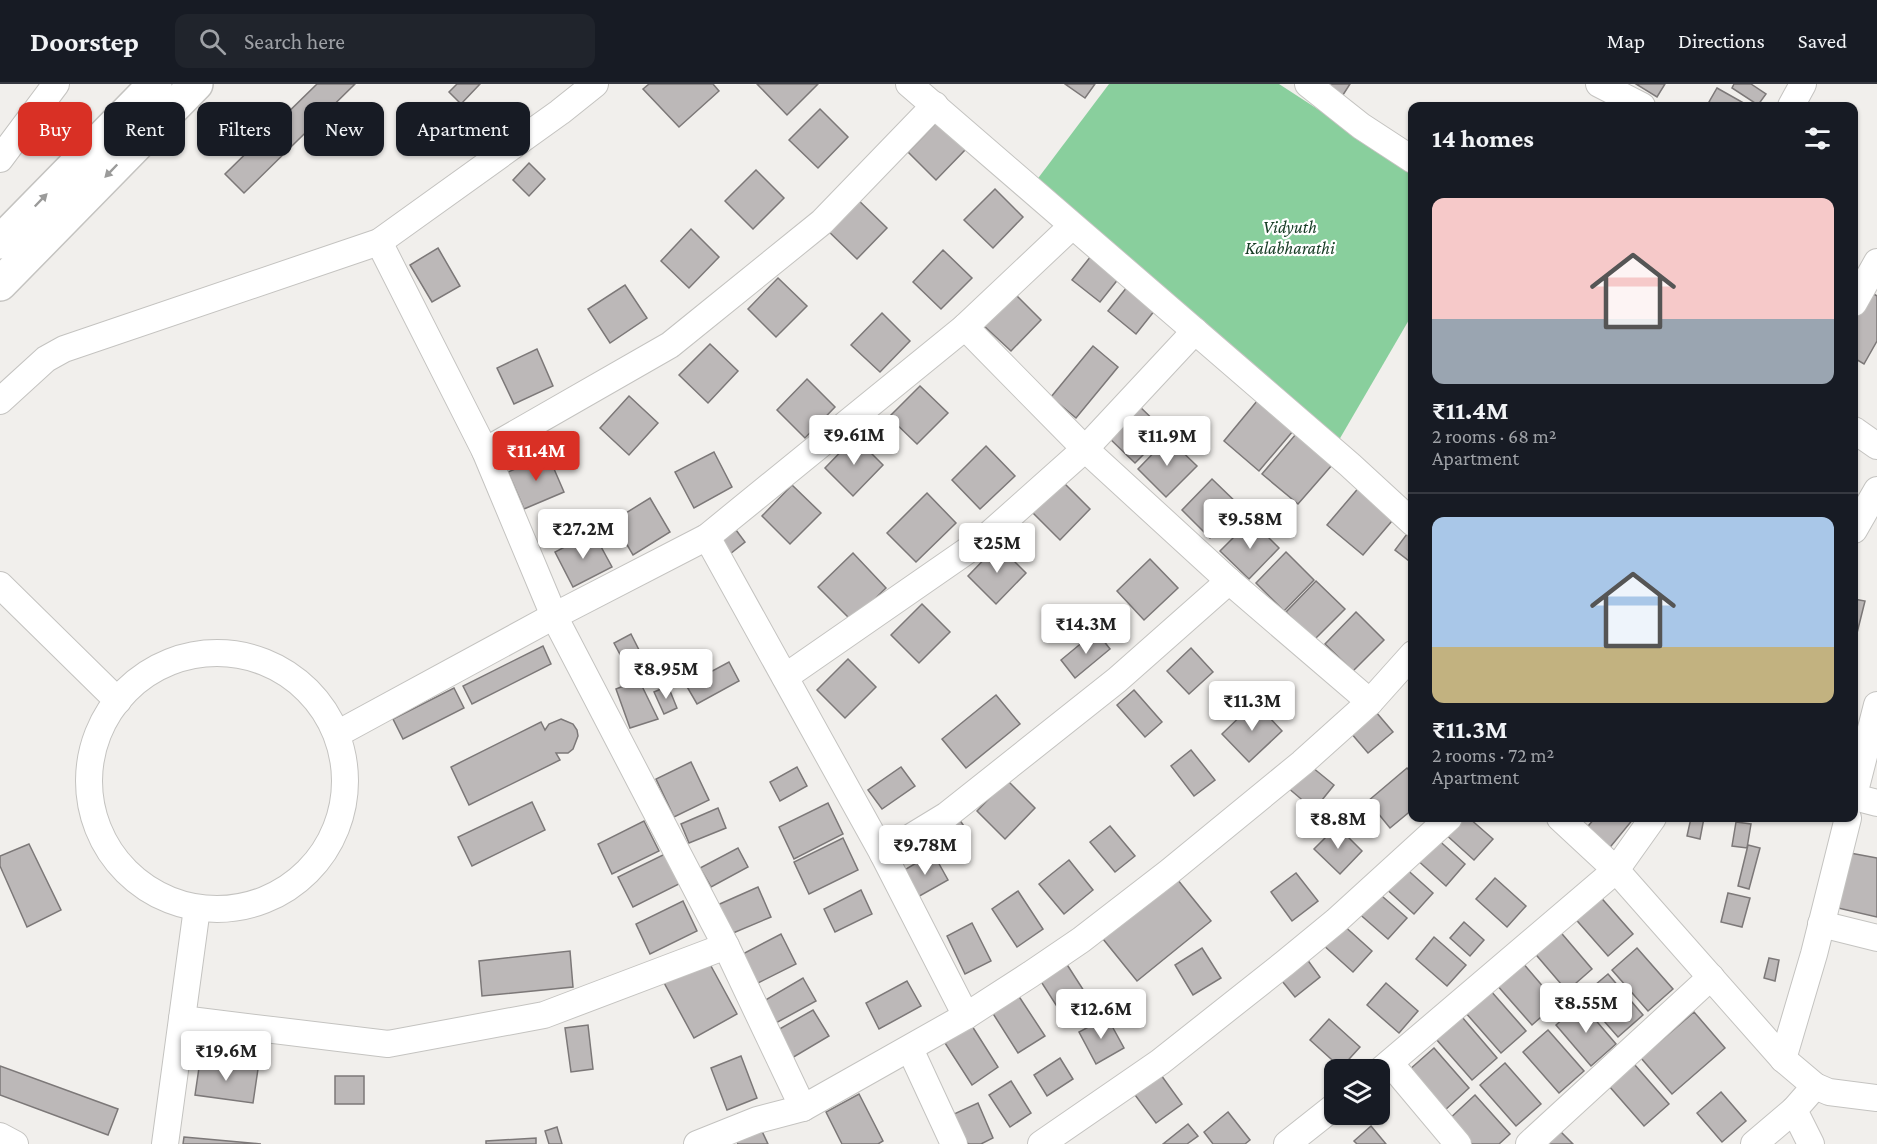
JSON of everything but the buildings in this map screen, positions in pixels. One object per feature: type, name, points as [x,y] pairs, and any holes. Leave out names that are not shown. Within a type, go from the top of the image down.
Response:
[{"type":"highway","points":[[0,242],[155,84]]},
{"type":"highway","points":[[0,284],[196,84]]},
{"type":"street","points":[[0,159],[56,84]]},
{"type":"street","points":[[0,401],[46,359],[64,349],[379,242],[561,112],[595,84]]},
{"type":"street","points":[[909,84],[1350,465],[1408,518]]},
{"type":"street","points":[[1308,84],[1361,126],[1408,157]]},
{"type":"street","points":[[1793,102],[1803,84]]},
{"type":"street","points":[[1602,85],[1634,102]]},
{"type":"street","points":[[485,451],[670,345],[822,222],[935,105]]},
{"type":"street","points":[[337,734],[554,616],[707,537],[965,327],[1072,226]]},
{"type":"street","points":[[379,242],[485,451],[554,616],[726,946],[803,1108]]},
{"type":"street","points":[[1858,296],[1877,262]]},
{"type":"street","points":[[965,327],[1085,450],[1229,581],[1370,702]]},
{"type":"street","points":[[785,677],[984,539],[1085,450],[1195,331]]},
{"type":"street","points":[[1858,433],[1877,446]]},
{"type":"street","points":[[1858,523],[1877,490]]},
{"type":"street","points":[[707,537],[883,854],[966,1016]]},
{"type":"street","points":[[883,854],[946,815],[1117,680],[1229,581]]},
{"type":"street","points":[[0,585],[118,701]]},
{"type":"street","points":[[218,653],[256,658],[290,675],[318,701],[337,734],[342,753],[345,791],[336,828],[317,861],[289,887],[272,897],[236,908],[198,908],[179,904],[144,887],[117,861],[98,828],[90,791],[93,752],[98,734],[118,701],[146,675],[180,659],[218,653]]},
{"type":"street","points":[[697,1144],[757,1120],[803,1108],[966,1016],[1081,940],[1169,872],[1302,763],[1370,702],[1408,660]]},
{"type":"street","points":[[1858,780],[1877,705]]},
{"type":"street","points":[[1858,797],[1877,803]]},
{"type":"street","points":[[1041,1144],[1160,1062],[1285,963],[1336,921],[1445,822]]},
{"type":"street","points":[[1564,822],[1616,870],[1783,1059],[1815,1086],[1829,1092],[1877,1098]]},
{"type":"street","points":[[1390,1063],[1519,950],[1616,870],[1650,822]]},
{"type":"street","points":[[1783,1059],[1847,822]]},
{"type":"street","points":[[165,1144],[198,908]]},
{"type":"street","points":[[1821,924],[1877,938]]},
{"type":"street","points":[[182,1019],[388,1044],[544,1015],[726,946]]},
{"type":"street","points":[[1529,1144],[1711,977]]},
{"type":"street","points":[[910,1049],[954,1144]]},
{"type":"street","points":[[1390,1072],[1458,1144]]},
{"type":"street","points":[[1754,1144],[1794,1110],[1815,1086]]},
{"type":"street","points":[[1794,1110],[1810,1144]]},
{"type":"street","points":[[1287,1144],[1324,1115]]},
{"type":"street","points":[[0,1136],[15,1144]]},
{"type":"green space","name":"Vidyuth Kalabharathi","points":[[1109,84],[1279,84],[1408,168],[1408,322],[1339,440],[1036,181]]}]
